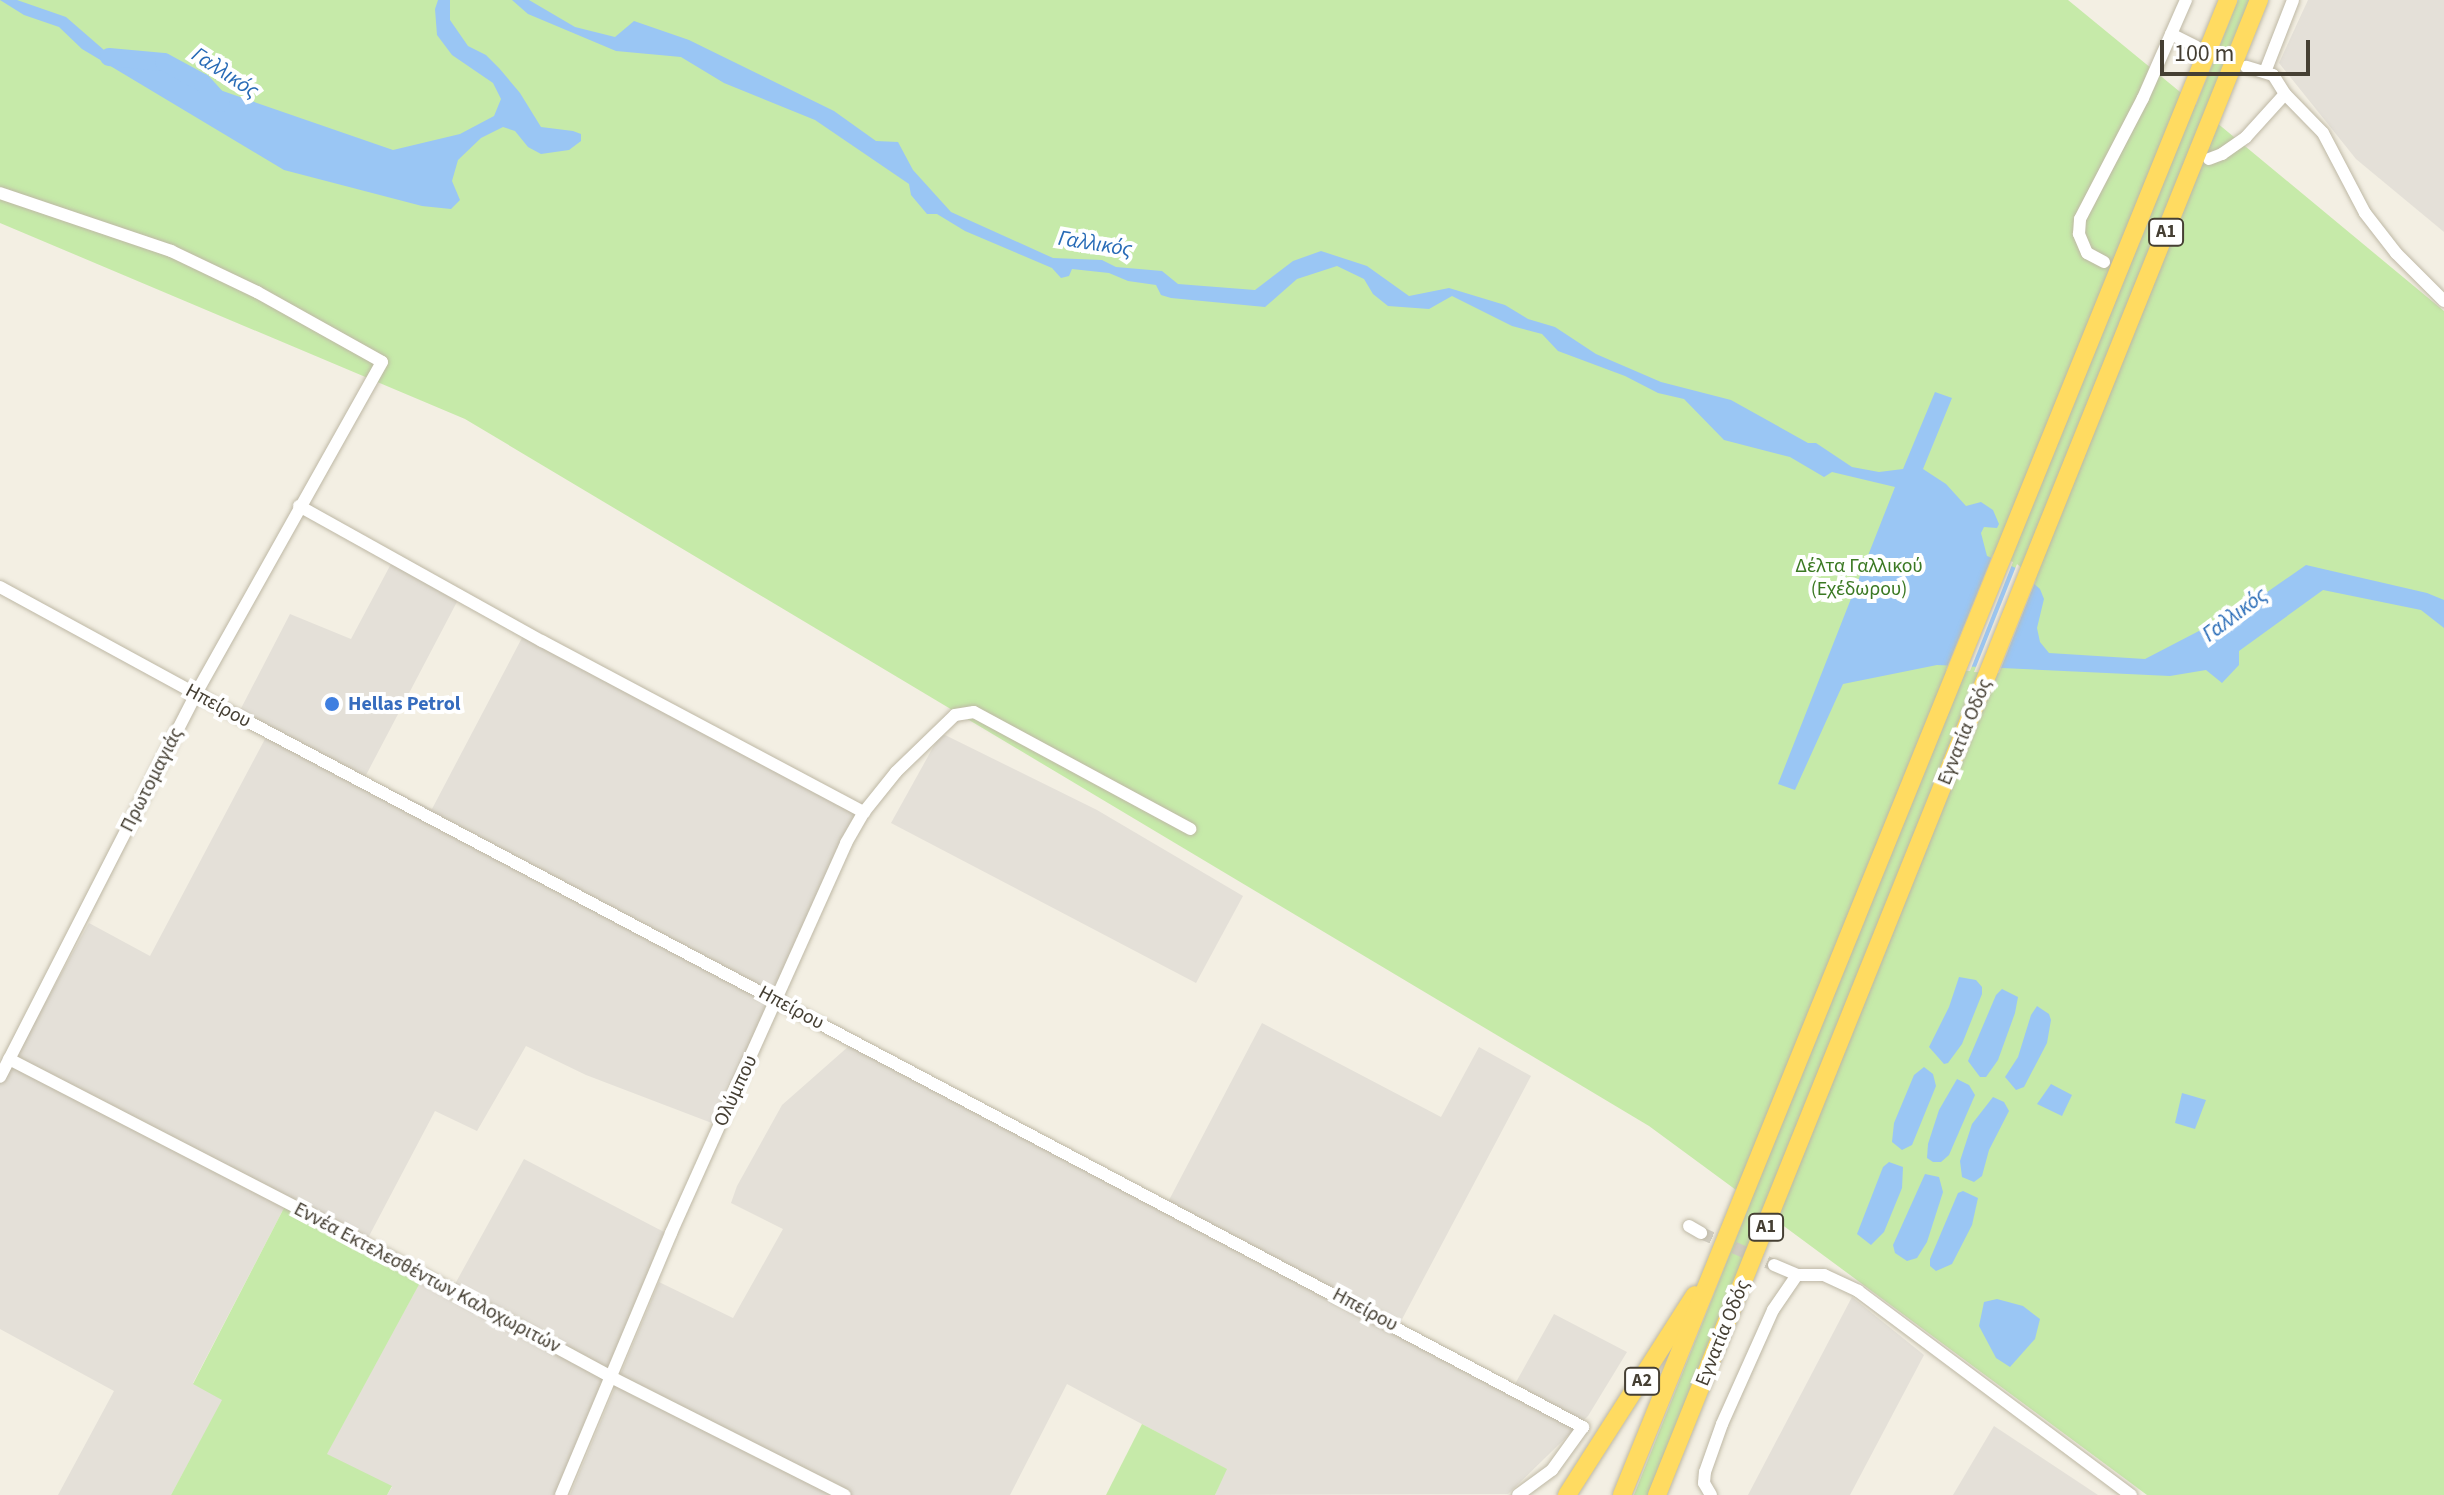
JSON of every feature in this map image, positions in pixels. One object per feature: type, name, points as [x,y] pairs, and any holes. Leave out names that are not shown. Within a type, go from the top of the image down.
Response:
[{"type":"highway","name":"Εγνατία Οδός","points":[[1715,1266],[2228,0]]},
{"type":"highway","name":"Εγνατία Οδός","points":[[1660,1495],[1670,1463],[2259,0]]},
{"type":"highway","points":[[2169,124],[2197,78]]},
{"type":"highway","points":[[2210,150],[2224,87]]},
{"type":"highway","points":[[2055,429],[2078,346]]},
{"type":"highway","points":[[2082,440],[2124,368]]},
{"type":"highway","name":"Α2","points":[[1567,1495],[1715,1266]]},
{"type":"highway","name":"Α1","points":[[1622,1495],[1715,1266]]},
{"type":"street","points":[[2104,262],[2087,253],[2079,234],[2080,219],[2186,0]]},
{"type":"street","points":[[2265,72],[2293,0]]},
{"type":"street","points":[[2171,34],[2196,47]]},
{"type":"street","points":[[2246,67],[2265,72],[2282,85],[2285,94],[2323,133],[2365,213],[2396,253],[2444,301]]},
{"type":"street","points":[[2210,150],[2222,154],[2246,137],[2263,122],[2285,94]]},
{"type":"street","name":"Πρωτομαγιάς","points":[[0,193],[171,251],[257,292],[382,362],[196,694],[0,1077]]},
{"type":"street","points":[[299,506],[542,641],[864,812]]},
{"type":"street","name":"Ηπείρου","points":[[0,587],[196,694],[1583,1427],[1552,1470],[1518,1495]]},
{"type":"street","name":"Ολύμπου","points":[[561,1495],[609,1376],[864,812],[896,772],[955,715],[974,712],[1190,829]]},
{"type":"street","name":"Εννέα Εκτελεσθέντων Καλοχωριτών","points":[[9,1059],[321,1220],[609,1376],[845,1495]]},
{"type":"street","points":[[1689,1226],[1701,1233]]},
{"type":"street","points":[[1774,1265],[1797,1275],[1824,1275],[1858,1291],[2131,1495]]},
{"type":"street","points":[[1711,1495],[1704,1483],[1705,1472],[1722,1424],[1773,1310],[1797,1275]]},
{"type":"shaded area","points":[[2308,0],[2444,0],[2444,232],[2356,159],[2279,63]]},
{"type":"shaded area","points":[[392,562],[459,598],[365,777],[432,809],[524,634],[849,806],[855,816],[717,1125],[586,1075],[526,1046],[477,1131],[435,1111],[368,1238],[16,1056],[89,923],[150,956],[266,737],[235,720],[290,614],[351,639]]},
{"type":"shaded area","points":[[941,733],[1097,810],[1243,896],[1196,983],[891,823]]},
{"type":"shaded area","points":[[1262,1023],[1441,1117],[1479,1047],[1531,1076],[1400,1323],[1515,1384],[1554,1314],[1627,1352],[1588,1416],[1508,1494],[1215,1495],[1226,1469],[1067,1384],[1010,1495],[570,1495],[659,1282],[733,1318],[783,1229],[731,1203],[737,1186],[782,1105],[858,1038],[1168,1202]]},
{"type":"shaded area","points":[[16,1067],[285,1206],[193,1383],[223,1400],[171,1495],[58,1495],[114,1391],[0,1329],[0,1083],[8,1069]]},
{"type":"shaded area","points":[[524,1159],[664,1232],[559,1495],[387,1495],[392,1487],[326,1455],[426,1271],[455,1284]]},
{"type":"shaded area","points":[[1852,1297],[1924,1355],[1850,1495],[1748,1495]]},
{"type":"shaded area","points":[[1994,1426],[2098,1495],[1953,1495]]},
{"type":"green space","name":"Δέλτα Γαλλικού (Εχέδωρου)","points":[[0,0],[2068,0],[2196,105],[2238,0],[2250,0],[2205,113],[2444,311],[2444,1495],[2147,1495],[1765,1212],[1650,1495],[1634,1495],[1751,1201],[1649,1126],[465,419],[0,223]]},
{"type":"green space","points":[[285,1206],[422,1279],[327,1454],[392,1486],[387,1495],[171,1495],[222,1400],[193,1384]]},
{"type":"green space","points":[[1142,1424],[1227,1469],[1215,1495],[1106,1495]]},
{"type":"water","points":[[0,0],[17,0],[66,17],[104,50],[393,150],[460,134],[494,116],[501,99],[493,83],[452,55],[437,35],[435,9],[438,0],[450,0],[450,20],[468,46],[486,55],[499,68],[520,93],[541,127],[573,131],[581,134],[581,141],[569,150],[541,154],[528,147],[515,131],[503,127],[481,138],[458,160],[452,181],[460,200],[451,209],[422,206],[284,170],[82,49],[59,27],[24,15]]},
{"type":"water","points":[[512,0],[529,0],[575,27],[615,37],[634,21],[689,40],[834,111],[876,141],[898,142],[913,170],[951,212],[1053,258],[1102,260],[1116,267],[1162,271],[1178,284],[1255,290],[1293,261],[1321,251],[1367,266],[1409,296],[1449,288],[1505,305],[1528,319],[1555,327],[1596,354],[1661,382],[1731,400],[1808,443],[1816,443],[1852,467],[1879,472],[1903,469],[1935,392],[1952,398],[1923,469],[1946,484],[1966,506],[1981,502],[1993,510],[1999,524],[1997,528],[1984,527],[1981,533],[1987,556],[2016,568],[2040,589],[2044,599],[2037,628],[2040,642],[2049,653],[2145,659],[2247,606],[2306,565],[2427,593],[2444,600],[2444,628],[2421,610],[2323,590],[2239,651],[2239,665],[2222,683],[2206,670],[2170,676],[1937,665],[1843,684],[1795,790],[1778,784],[1895,487],[1832,472],[1824,477],[1790,457],[1724,440],[1684,399],[1658,393],[1625,376],[1558,351],[1542,334],[1512,326],[1452,296],[1429,309],[1388,306],[1373,294],[1364,279],[1337,266],[1297,279],[1265,307],[1171,298],[1161,295],[1156,285],[1128,281],[1109,273],[1072,269],[1069,276],[1061,278],[1052,268],[965,231],[937,214],[927,214],[911,195],[909,184],[815,120],[724,83],[681,57],[616,51],[528,14]]},
{"type":"water","points":[[1959,977],[1976,980],[1982,987],[1982,994],[1962,1044],[1944,1064],[1929,1047],[1949,1007]]},
{"type":"water","points":[[2002,989],[2018,997],[2015,1013],[1998,1060],[1986,1077],[1980,1077],[1968,1061],[1996,995]]},
{"type":"water","points":[[2037,1006],[2049,1014],[2051,1020],[2047,1043],[2024,1087],[2016,1090],[2005,1077],[2018,1057],[2031,1015]]},
{"type":"water","points":[[1924,1067],[1933,1074],[1936,1086],[1912,1145],[1902,1150],[1892,1142],[1894,1123],[1914,1075]]},
{"type":"water","points":[[1957,1079],[1969,1085],[1975,1095],[1949,1155],[1941,1162],[1933,1162],[1927,1158],[1928,1144],[1939,1110]]},
{"type":"water","points":[[2051,1084],[2072,1095],[2062,1116],[2037,1104]]},
{"type":"water","points":[[2182,1093],[2206,1100],[2195,1129],[2175,1123]]},
{"type":"water","points":[[1993,1097],[2004,1102],[2009,1111],[1989,1150],[1982,1176],[1974,1182],[1962,1177],[1960,1161],[1972,1124]]},
{"type":"water","points":[[1889,1162],[1903,1167],[1902,1188],[1884,1232],[1871,1245],[1857,1234],[1883,1167]]},
{"type":"water","points":[[1925,1174],[1939,1177],[1943,1192],[1927,1242],[1917,1258],[1907,1261],[1895,1253],[1893,1245]]},
{"type":"water","points":[[1963,1191],[1978,1198],[1972,1225],[1952,1264],[1936,1271],[1930,1266],[1930,1259],[1958,1193]]},
{"type":"water","points":[[1997,1299],[2023,1306],[2040,1319],[2035,1339],[2010,1367],[1996,1358],[1979,1326],[1984,1302]]},
{"type":"pier","points":[[1993,554],[2013,562],[1970,671],[1946,670]]},
{"type":"pier","points":[[2017,564],[2036,580],[1999,673],[1974,672]]},
{"type":"waterway","name":"Γαλλικός","points":[[109,57],[164,62],[203,83],[221,103]]},
{"type":"tunnel","points":[[1701,1233],[1774,1265]]},
{"type":"place","name":"Hellas Petrol","points":[[332,704]]}]
